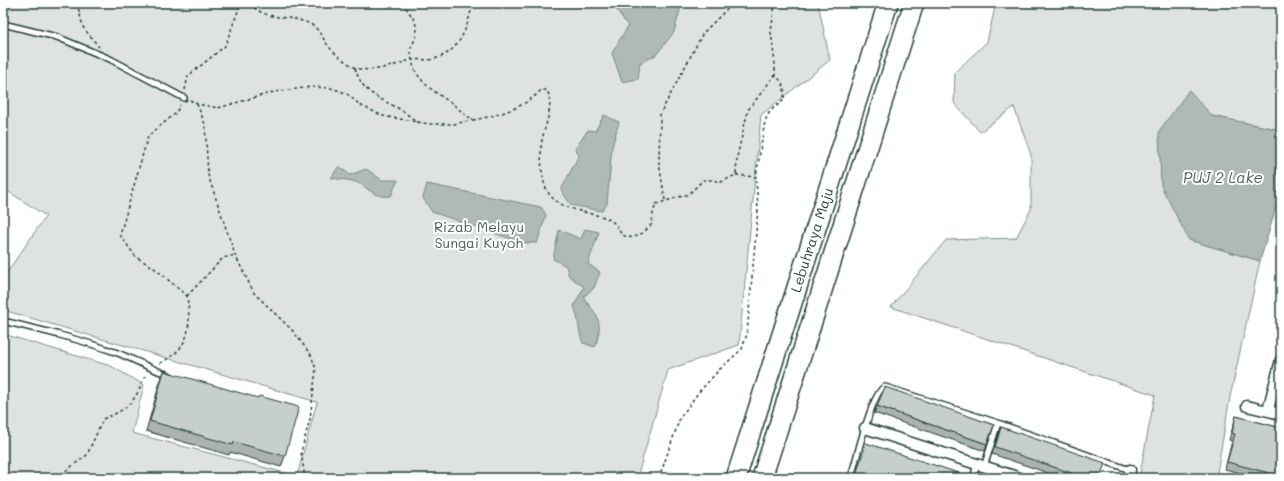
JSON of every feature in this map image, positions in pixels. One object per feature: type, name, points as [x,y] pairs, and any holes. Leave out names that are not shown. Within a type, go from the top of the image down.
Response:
[{"type":"highway","name":"Lebuhraya Maju","points":[[736,478],[888,3]]},
{"type":"highway","name":"Lebuhraya Maju","points":[[762,478],[914,3]]},
{"type":"street","points":[[1268,410],[1281,360]]},
{"type":"street","points":[[1247,406],[1281,414]]},
{"type":"street","points":[[865,428],[1020,478]]},
{"type":"lane","points":[[3,24],[57,37],[110,60],[184,98]]},
{"type":"lane","points":[[3,321],[88,342],[136,360],[149,369],[175,378]]},
{"type":"lane","points":[[852,478],[865,428],[879,390],[885,387],[998,423],[1130,474]]},
{"type":"lane","points":[[973,478],[981,465],[998,423]]},
{"type":"path","points":[[77,3],[83,27],[110,60]]},
{"type":"path","points":[[56,478],[87,455],[103,419],[123,411],[136,398],[149,369],[176,354],[188,337],[190,316],[187,296],[153,267],[136,257],[120,235],[148,136],[176,113],[184,98],[188,76],[225,46],[241,3]]},
{"type":"path","points":[[250,3],[256,10],[269,16],[308,23],[319,30],[330,48],[355,68],[367,69],[412,60],[433,59],[448,53],[458,44],[467,27],[473,3]]},
{"type":"path","points":[[402,3],[416,25],[417,35],[411,48],[412,60],[424,85],[473,120]]},
{"type":"path","points":[[665,200],[659,163],[660,114],[703,33],[727,9],[751,3]]},
{"type":"path","points":[[736,175],[737,157],[748,110],[775,75],[776,64],[771,32],[776,3]]},
{"type":"path","points":[[355,68],[358,79],[370,94],[402,111],[419,124]]},
{"type":"path","points":[[659,478],[680,418],[719,370],[742,349],[747,334],[758,209],[756,177],[765,120],[770,111],[784,100],[785,89],[782,82],[775,75]]},
{"type":"path","points":[[184,98],[197,104],[218,108],[274,92],[317,87],[331,88],[346,93],[360,105],[383,116],[419,124],[454,124],[488,118],[509,110],[535,96],[541,90],[547,90],[551,103],[541,146],[543,185],[552,200],[568,208],[605,217],[614,223],[623,235],[631,237],[647,230],[652,224],[656,204],[665,200],[689,194],[703,180],[721,182],[736,175],[756,177]]},
{"type":"path","points":[[197,104],[205,124],[208,175],[235,254],[254,293],[293,331],[312,355],[316,369],[310,419],[301,452],[305,478]]},
{"type":"path","points":[[187,296],[223,258],[235,254]]},
{"type":"green space","name":"Rizab Melayu Sungai Kuyoh","points":[[10,3],[818,3],[830,60],[761,115],[739,345],[668,370],[637,478],[3,478],[3,334],[111,366],[144,385],[132,433],[297,476],[317,402],[3,310],[3,278],[46,216],[3,188],[3,32]]},
{"type":"green space","points":[[996,3],[1281,3],[1281,130],[1211,116],[1189,240],[1260,261],[1230,397],[1216,478],[1139,478],[1155,395],[891,307],[946,240],[1016,238],[1031,209],[1031,155],[1014,107],[980,132],[954,103],[955,72],[987,42]]},
{"type":"water","points":[[612,3],[682,3],[674,32],[656,55],[640,63],[638,79],[622,82],[612,53],[628,26]]},
{"type":"water","name":"PUJ 2 Lake","points":[[1189,90],[1212,116],[1281,130],[1281,190],[1260,261],[1189,240],[1161,186],[1159,131]]},
{"type":"water","points":[[604,115],[619,122],[612,147],[607,204],[602,211],[571,205],[561,190],[579,155],[575,149],[588,130],[595,131]]},
{"type":"water","points":[[339,166],[350,175],[366,169],[382,180],[398,180],[391,196],[380,196],[356,182],[331,178]]},
{"type":"water","points":[[427,184],[541,207],[546,215],[537,243],[523,243],[432,212],[423,198]]},
{"type":"water","points":[[585,229],[599,232],[588,264],[600,272],[594,288],[584,296],[598,319],[599,333],[595,347],[583,343],[574,306],[584,287],[569,276],[566,266],[553,259],[559,230],[581,239]]},
{"type":"building","points":[[164,371],[258,398],[259,396],[299,407],[285,456],[234,442],[233,445],[150,421]]},
{"type":"building","points":[[885,387],[994,425],[987,444],[877,406]]},
{"type":"building","points":[[1236,416],[1281,428],[1281,476],[1227,462],[1235,434],[1232,433]]},
{"type":"building","points":[[1001,427],[1105,463],[1100,478],[1086,478],[995,447]]},
{"type":"building","points":[[866,443],[968,476],[967,478],[855,478]]}]
